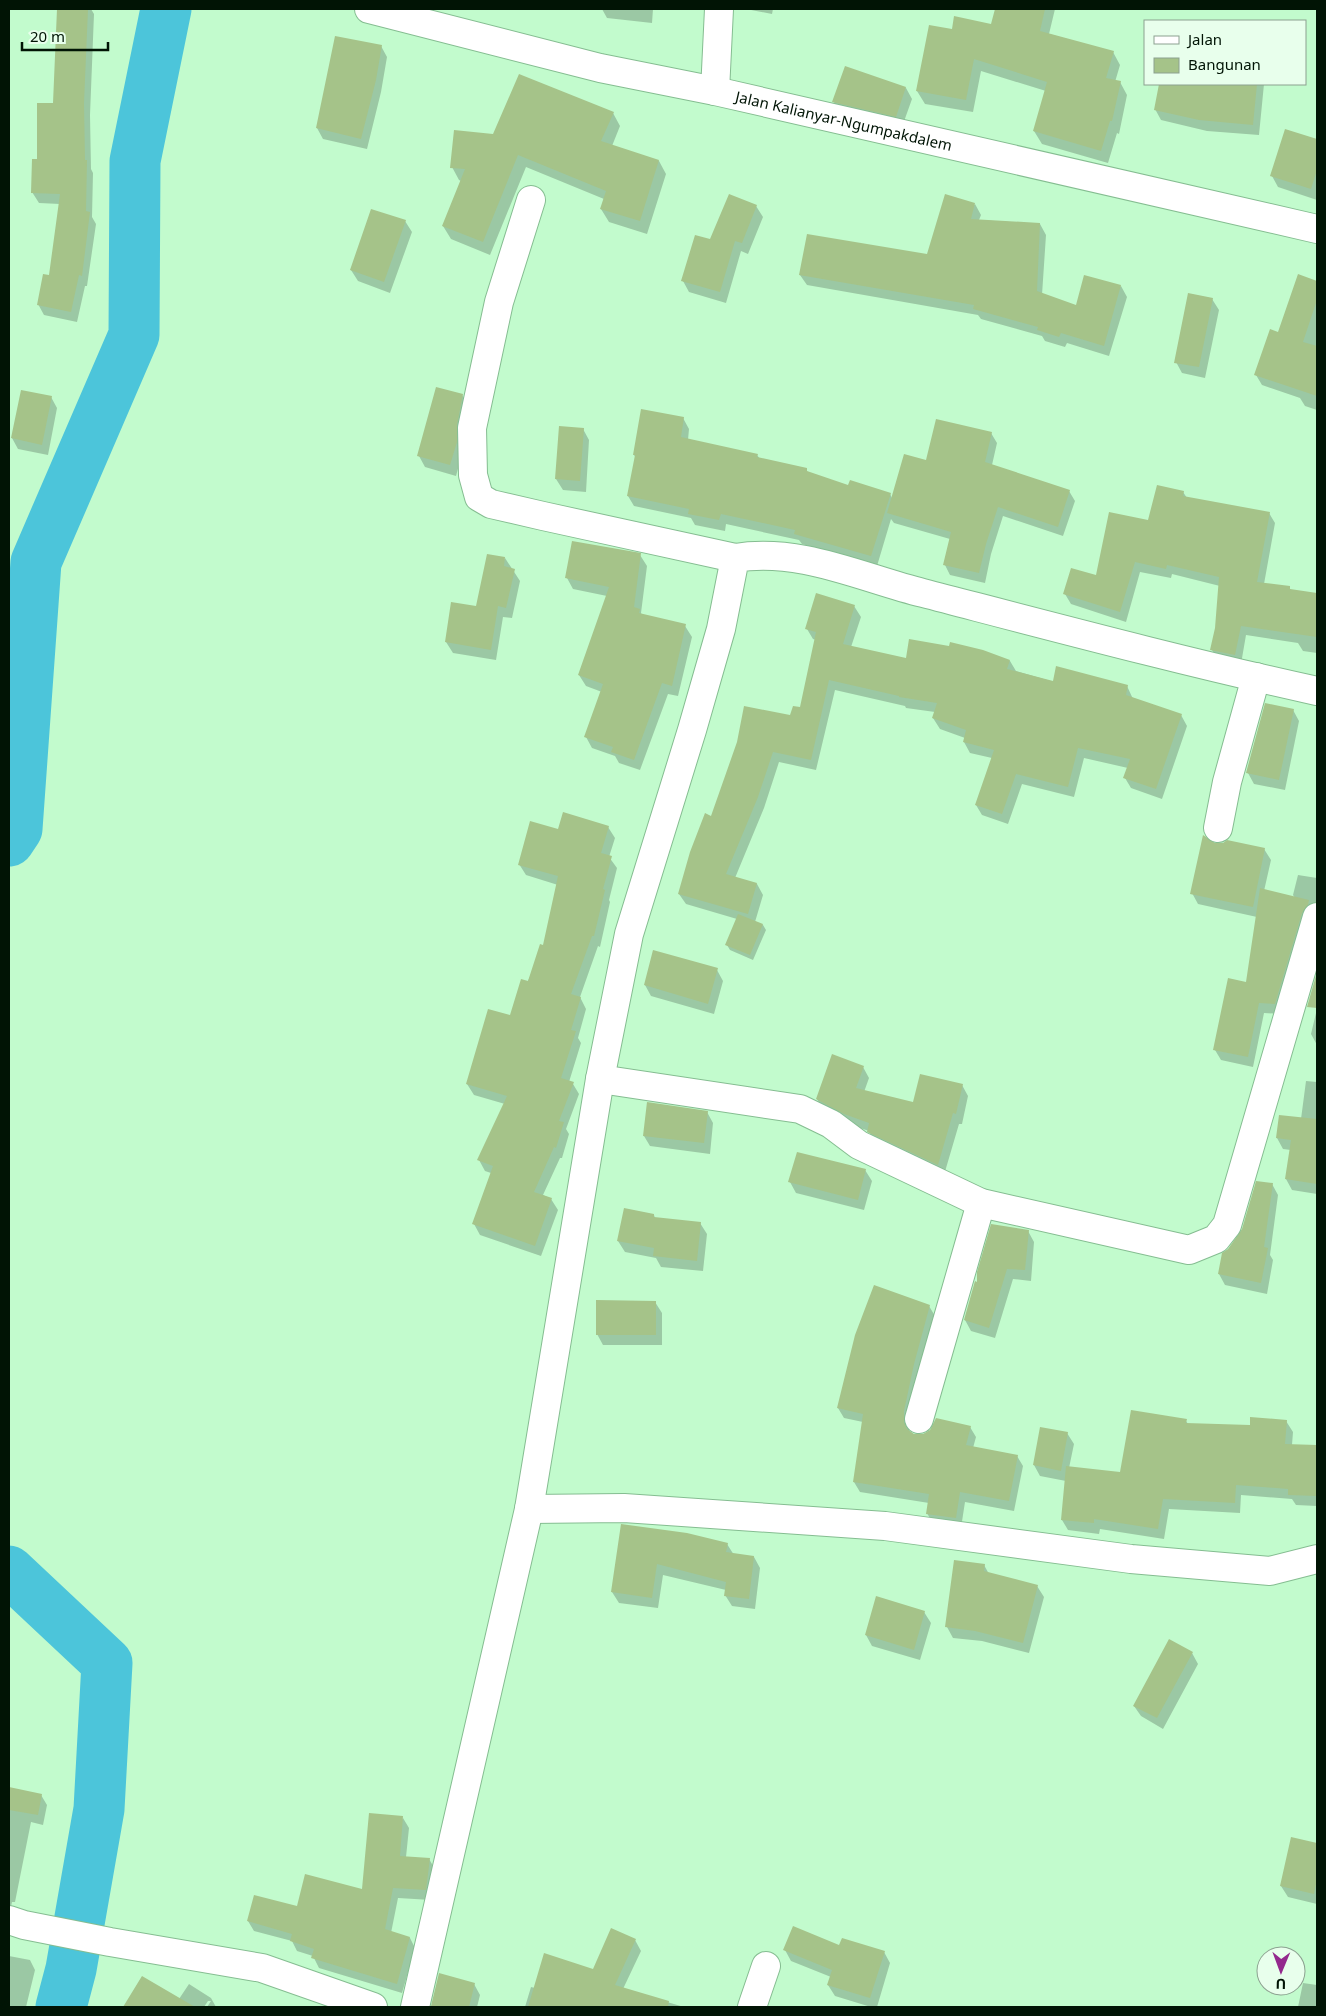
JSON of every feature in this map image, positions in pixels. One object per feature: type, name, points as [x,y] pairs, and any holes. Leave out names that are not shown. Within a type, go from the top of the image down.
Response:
[{"type":"street","name":"Jalan Kalianyar-Ngumpakdalem","points":[[369,9],[408,13],[600,68],[715,91],[1317,229]]},
{"type":"street","points":[[715,91],[719,9]]},
{"type":"street","points":[[531,200],[499,302],[472,428],[473,475],[479,497],[491,504],[735,558],[754,554],[803,558],[899,587],[1317,691]]},
{"type":"street","points":[[415,2007],[529,1509],[600,1079],[629,934],[721,629],[735,558]]},
{"type":"street","points":[[1218,828],[1227,782],[1256,677]]},
{"type":"street","points":[[600,1079],[800,1109],[831,1124],[859,1145],[981,1203],[1189,1250],[1216,1239],[1227,1225],[1317,917]]},
{"type":"street","points":[[919,1418],[981,1203]]},
{"type":"street","points":[[529,1509],[624,1508],[885,1526],[1131,1559],[1270,1571],[1317,1559]]},
{"type":"street","points":[[16,1923],[110,1942],[262,1968],[373,2007]]},
{"type":"street","points":[[752,2007],[766,1966]]},
{"type":"building","points":[[57,9],[88,9],[84,103],[85,160],[87,160],[86,211],[90,212],[82,276],[79,275],[71,312],[37,305],[43,274],[49,275],[60,194],[31,193],[32,159],[37,159],[37,103],[53,103]]},
{"type":"building","points":[[995,9],[1045,9],[1040,31],[1114,51],[1106,78],[1121,81],[1112,121],[1110,121],[1101,151],[1033,131],[1047,82],[974,59],[966,100],[916,91],[929,25],[952,29],[954,16],[991,24]]},
{"type":"building","points":[[335,36],[382,45],[376,80],[361,139],[316,128]]},
{"type":"building","points":[[845,66],[906,87],[896,117],[832,102]]},
{"type":"building","points":[[519,74],[614,112],[601,141],[659,160],[640,221],[600,209],[606,191],[518,155],[483,242],[442,226],[465,169],[450,168],[454,130],[493,134]]},
{"type":"building","points":[[1159,85],[1257,85],[1253,125],[1199,120],[1154,110]]},
{"type":"building","points":[[1285,129],[1317,139],[1317,170],[1311,189],[1270,176]]},
{"type":"building","points":[[729,194],[757,205],[742,243],[735,241],[720,292],[681,281],[695,235],[710,239]]},
{"type":"building","points":[[945,194],[975,203],[971,219],[1040,223],[1037,291],[1076,305],[1084,275],[1121,285],[1104,346],[1061,333],[1059,337],[1037,330],[1038,327],[973,309],[974,305],[799,275],[807,234],[927,254]]},
{"type":"building","points":[[371,209],[406,220],[384,282],[350,270]]},
{"type":"building","points":[[1298,274],[1317,281],[1317,300],[1303,342],[1317,346],[1317,396],[1254,375],[1270,329],[1278,332]]},
{"type":"building","points":[[1188,293],[1213,298],[1199,367],[1174,363]]},
{"type":"building","points":[[436,387],[463,394],[457,425],[457,442],[450,465],[417,456]]},
{"type":"building","points":[[21,390],[52,396],[42,445],[11,438]]},
{"type":"building","points":[[641,409],[684,417],[681,437],[758,454],[757,457],[807,468],[807,471],[848,485],[850,480],[891,493],[871,556],[794,534],[795,530],[721,514],[719,520],[688,514],[689,509],[627,496]]},
{"type":"building","points":[[936,419],[992,432],[985,462],[1070,490],[1058,527],[998,507],[979,573],[943,565],[951,532],[887,513],[904,454],[926,460]]},
{"type":"building","points":[[559,426],[584,428],[580,481],[555,479]]},
{"type":"building","points":[[1157,485],[1184,491],[1183,496],[1270,512],[1257,582],[1290,586],[1290,589],[1317,593],[1317,637],[1241,626],[1235,655],[1210,650],[1215,628],[1219,577],[1167,565],[1166,569],[1135,562],[1120,612],[1063,594],[1071,568],[1096,575],[1109,512],[1148,520]]},
{"type":"building","points":[[572,541],[641,553],[634,607],[640,609],[639,613],[686,624],[672,686],[662,683],[634,760],[611,752],[613,747],[584,737],[603,684],[578,675],[609,587],[565,578]]},
{"type":"building","points":[[487,554],[505,557],[504,566],[515,569],[506,608],[498,606],[491,650],[445,642],[451,602],[476,606]]},
{"type":"building","points":[[816,593],[855,605],[843,644],[906,658],[909,639],[949,646],[950,642],[983,650],[1010,660],[1007,669],[1053,681],[1056,666],[1128,685],[1126,695],[1182,714],[1156,789],[1123,778],[1130,759],[1078,748],[1068,787],[1016,774],[1002,814],[975,805],[994,750],[963,742],[966,730],[932,718],[937,703],[899,697],[829,680],[811,760],[773,752],[758,797],[726,874],[757,883],[748,914],[678,894],[690,852],[705,813],[711,816],[737,742],[744,706],[790,715],[793,706],[800,707],[816,632],[805,629]]},
{"type":"building","points":[[1265,703],[1294,709],[1279,780],[1246,773]]},
{"type":"building","points":[[563,812],[609,826],[601,853],[612,856],[603,889],[605,890],[594,936],[592,936],[571,994],[581,997],[571,1030],[576,1031],[561,1078],[574,1082],[559,1121],[564,1122],[556,1148],[554,1147],[534,1192],[552,1198],[535,1246],[472,1224],[493,1166],[477,1160],[507,1096],[466,1084],[488,1009],[510,1015],[521,979],[528,981],[540,944],[543,945],[558,876],[518,865],[530,821],[558,829]]},
{"type":"building","points":[[1203,835],[1215,843],[1223,843],[1227,840],[1265,848],[1253,907],[1190,894]]},
{"type":"building","points":[[1260,888],[1309,900],[1302,913],[1275,1004],[1259,1003],[1248,1057],[1213,1050],[1228,978],[1246,982]]},
{"type":"building","points":[[738,914],[763,924],[750,955],[725,945]]},
{"type":"building","points":[[653,950],[718,968],[708,1004],[644,985]]},
{"type":"building","points":[[1317,972],[1317,1008],[1307,1007]]},
{"type":"building","points":[[832,1054],[864,1066],[856,1088],[913,1102],[920,1074],[963,1084],[956,1114],[953,1113],[938,1165],[867,1132],[869,1123],[844,1114],[816,1099]]},
{"type":"building","points":[[647,1102],[708,1111],[704,1143],[643,1136]]},
{"type":"building","points":[[1279,1115],[1317,1119],[1317,1184],[1285,1179],[1291,1140],[1276,1138]]},
{"type":"building","points":[[797,1152],[866,1169],[858,1200],[788,1182]]},
{"type":"building","points":[[1256,1181],[1273,1183],[1264,1247],[1268,1248],[1261,1283],[1218,1274],[1222,1253],[1228,1249],[1242,1229]]},
{"type":"building","points":[[624,1208],[654,1214],[654,1217],[701,1222],[697,1261],[653,1256],[654,1248],[617,1241]]},
{"type":"building","points":[[991,1224],[1029,1230],[1025,1270],[1007,1269],[989,1328],[964,1320],[975,1281],[977,1282],[977,1272]]},
{"type":"building","points":[[874,1285],[930,1305],[904,1411],[904,1422],[907,1429],[914,1434],[923,1434],[930,1430],[936,1418],[971,1426],[966,1445],[1018,1455],[1009,1501],[960,1492],[956,1518],[926,1514],[929,1494],[853,1482],[863,1414],[837,1408],[855,1335]]},
{"type":"building","points":[[596,1300],[656,1301],[656,1335],[596,1335]]},
{"type":"building","points":[[1131,1410],[1187,1419],[1186,1423],[1250,1425],[1250,1417],[1287,1420],[1285,1444],[1317,1445],[1317,1496],[1288,1495],[1288,1489],[1236,1485],[1235,1503],[1163,1499],[1158,1529],[1094,1519],[1094,1523],[1061,1520],[1066,1466],[1120,1472]]},
{"type":"building","points":[[1040,1427],[1068,1432],[1061,1471],[1033,1465]]},
{"type":"building","points":[[621,1524],[687,1533],[728,1543],[726,1552],[754,1556],[749,1599],[724,1596],[726,1582],[657,1564],[652,1598],[611,1592]]},
{"type":"building","points":[[954,1560],[985,1564],[984,1571],[1038,1585],[1023,1643],[975,1631],[945,1627]]},
{"type":"building","points":[[876,1596],[925,1611],[914,1650],[865,1635]]},
{"type":"building","points":[[1169,1639],[1193,1652],[1157,1718],[1133,1706]]},
{"type":"building","points":[[9,1787],[42,1794],[38,1815],[9,1810]]},
{"type":"building","points":[[369,1813],[403,1816],[400,1856],[430,1858],[426,1890],[393,1888],[385,1929],[410,1937],[397,1984],[311,1958],[314,1949],[290,1941],[292,1934],[247,1921],[254,1895],[297,1906],[305,1874],[362,1889]]},
{"type":"building","points":[[1291,1837],[1317,1843],[1317,1879],[1314,1894],[1280,1886]]},
{"type":"building","points":[[793,1926],[839,1945],[842,1938],[885,1951],[870,1998],[827,1985],[832,1970],[783,1950]]},
{"type":"building","points":[[611,1928],[636,1939],[615,1985],[669,2001],[668,2007],[528,2007],[544,1953],[593,1969]]},
{"type":"building","points":[[439,1973],[475,1983],[469,2007],[431,2006]]},
{"type":"building","points":[[142,1976],[195,2007],[123,2007]]},
{"type":"waterway","points":[[9,841],[17,829],[36,562],[134,335],[135,161],[166,9]]},
{"type":"waterway","points":[[9,1571],[107,1663],[99,1809],[71,1969],[61,2007]]}]
